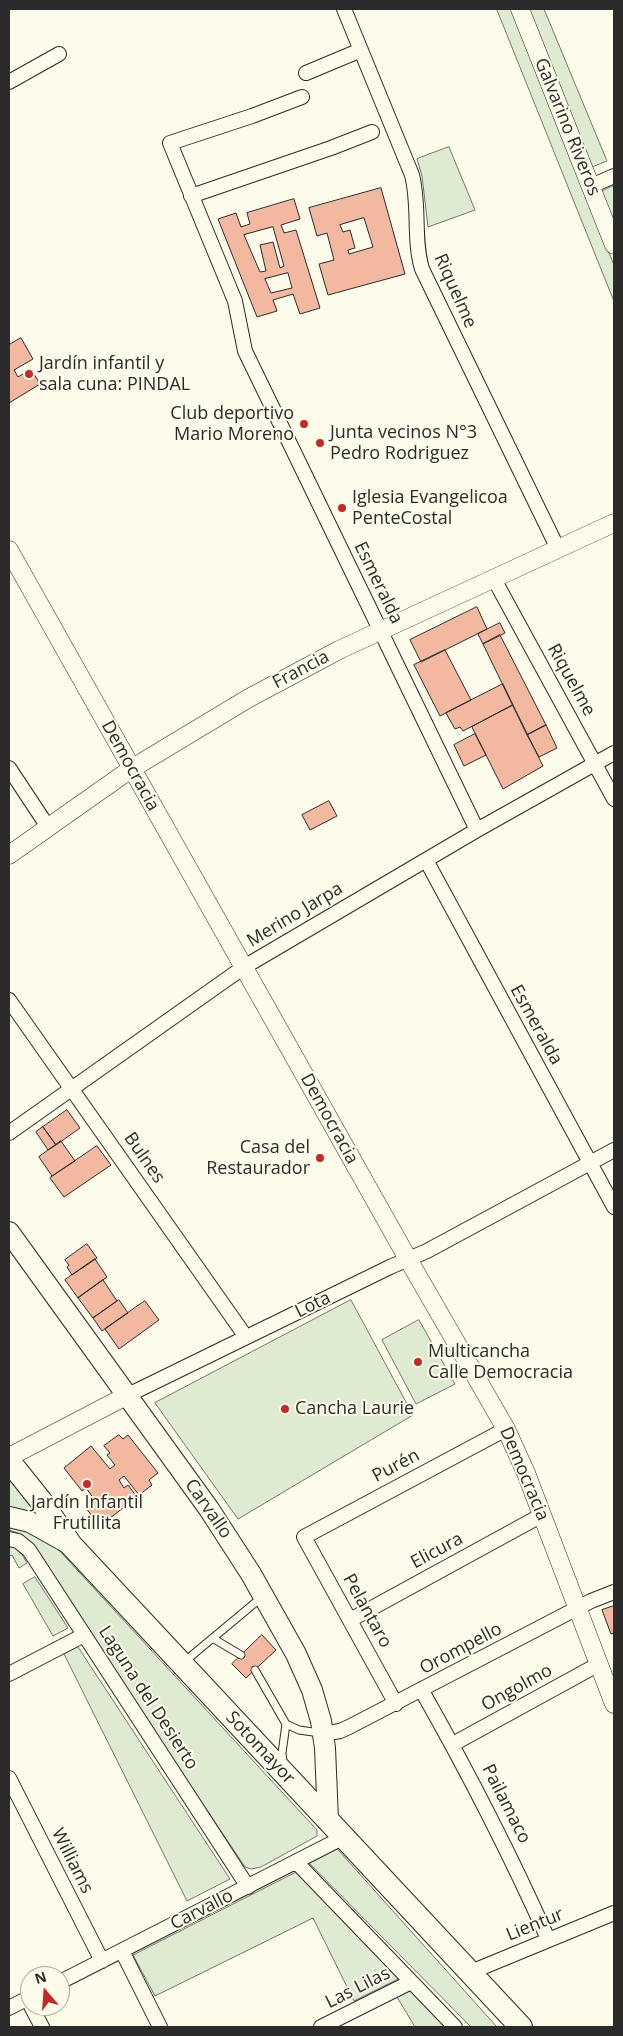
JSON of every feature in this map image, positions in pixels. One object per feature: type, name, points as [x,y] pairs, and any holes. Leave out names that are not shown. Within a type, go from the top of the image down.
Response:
[{"type":"main road","name":"Carvallo","points":[[9,1232],[209,1509],[264,1596],[305,1673],[318,1706],[323,1734],[328,1820]]},
{"type":"main road","name":"Sotomayor","points":[[9,1461],[41,1501],[71,1545],[521,2027]]},
{"type":"main road","points":[[9,1517],[30,1522],[71,1545]]},
{"type":"street","name":"Riquelme","points":[[344,9],[412,175],[416,192],[418,248],[422,269],[558,549]]},
{"type":"street","name":"Galvarino Riveros","points":[[520,9],[614,246]]},
{"type":"street","points":[[306,73],[361,50]]},
{"type":"street","points":[[9,82],[60,54]]},
{"type":"street","name":"Esmeralda","points":[[302,96],[252,116],[170,142],[237,308],[245,351],[477,830]]},
{"type":"street","points":[[191,196],[332,148],[372,132]]},
{"type":"street","points":[[590,186],[614,176]]},
{"type":"street","name":"Francia","points":[[9,855],[131,769],[249,698],[303,669],[380,632],[614,523]]},
{"type":"street","name":"Democracia","points":[[9,550],[408,1259],[506,1429],[542,1515],[614,1704]]},
{"type":"street","name":"Riquelme","points":[[494,579],[614,799]]},
{"type":"street","name":"Merino Jarpa","points":[[9,1133],[244,967],[477,830],[614,753]]},
{"type":"street","points":[[9,768],[48,827]]},
{"type":"street","name":"Esmeralda","points":[[426,860],[614,1207]]},
{"type":"street","name":"Bulnes","points":[[9,1000],[246,1337]]},
{"type":"street","name":"Lota","points":[[9,1456],[246,1337],[408,1259],[427,1252],[614,1150]]},
{"type":"street","name":"Purén","points":[[304,1537],[506,1429]]},
{"type":"street","name":"Elicura","points":[[350,1620],[542,1515]]},
{"type":"street","name":"Pelantaro","points":[[304,1537],[396,1704]]},
{"type":"street","name":"Laguna del Desierto","points":[[9,1539],[22,1543],[29,1550],[248,1887]]},
{"type":"street","name":"Orompello","points":[[323,1734],[340,1732],[422,1691],[577,1608],[614,1592]]},
{"type":"street","points":[[9,1674],[84,1635]]},
{"type":"street","name":"Ongolmo","points":[[453,1744],[599,1664]]},
{"type":"street","name":"Pailamaco","points":[[422,1691],[453,1744],[502,1838],[548,1939]]},
{"type":"street","name":"Williams","points":[[9,1778],[102,1961]]},
{"type":"street","name":"Carvallo","points":[[70,1977],[344,1838]]},
{"type":"street","points":[[293,1864],[300,1866],[455,2027]]},
{"type":"street","name":"Lientur","points":[[471,1972],[614,1913]]},
{"type":"street","points":[[122,1951],[160,2027]]},
{"type":"street","name":"Las Lilas","points":[[321,2027],[411,1982]]},
{"type":"lane","points":[[182,1664],[214,1639],[247,1608],[264,1596]]},
{"type":"lane","points":[[214,1639],[241,1655]]},
{"type":"lane","points":[[255,1670],[286,1724],[282,1753],[284,1773]]},
{"type":"lane","points":[[286,1724],[299,1730],[323,1734]]},
{"type":"green space","points":[[497,9],[511,9],[614,265],[614,301]]},
{"type":"green space","points":[[529,9],[544,9],[607,161],[592,167]]},
{"type":"green space","points":[[449,147],[475,210],[428,227],[422,176],[417,159]]},
{"type":"green space","points":[[613,186],[614,190],[614,225],[601,192]]},
{"type":"green space","name":"Cancha Laurie","points":[[351,1300],[413,1415],[238,1519],[155,1403]]},
{"type":"green space","name":"Multicancha Calle Democracia","points":[[419,1320],[455,1384],[416,1404],[382,1340]]},
{"type":"green space","points":[[9,1474],[38,1516],[9,1508]]},
{"type":"green space","points":[[13,1522],[55,1546],[317,1830],[317,1836],[261,1867],[251,1869],[245,1867],[25,1538],[9,1530],[9,1523]]},
{"type":"green space","points":[[9,1545],[18,1549],[27,1563],[19,1568],[12,1555],[9,1556]]},
{"type":"green space","points":[[35,1577],[68,1628],[53,1636],[23,1584]]},
{"type":"green space","points":[[78,1647],[230,1879],[187,1901],[64,1654]]},
{"type":"green space","points":[[331,1842],[497,2027],[471,2027],[308,1862]]},
{"type":"green space","points":[[301,1872],[400,1978],[354,2001],[313,1918],[155,1996],[133,1955],[294,1873]]},
{"type":"green space","points":[[414,1988],[452,2027],[415,2027],[397,1997]]},
{"type":"building","points":[[381,188],[405,274],[328,295],[319,264],[334,260],[327,233],[317,236],[309,208]],"holes":[[[364,218],[373,247],[349,254],[348,250],[355,248],[350,230],[343,232],[340,225]]]},
{"type":"building","points":[[294,199],[300,219],[281,225],[284,233],[296,230],[320,308],[300,314],[293,294],[273,300],[277,311],[257,317],[218,219],[236,213],[241,227],[250,224],[247,213]],"holes":[[[273,227],[284,266],[280,268],[273,242],[260,245],[266,271],[260,272],[244,235]],[[288,273],[292,288],[271,293],[265,279]]]},
{"type":"building","name":"Jardín infantil y sala cuna: PINDAL","points":[[21,338],[33,359],[14,370],[18,377],[31,369],[40,384],[9,403],[9,345]]},
{"type":"building","points":[[477,607],[487,629],[421,662],[410,640]]},
{"type":"building","points":[[500,623],[505,633],[483,644],[478,634]]},
{"type":"building","points":[[500,635],[546,725],[527,735],[483,644]]},
{"type":"building","points":[[445,650],[471,700],[440,716],[414,665]]},
{"type":"building","points":[[503,684],[513,705],[463,731],[460,727],[455,729],[446,713]]},
{"type":"building","points":[[513,705],[543,766],[503,789],[472,727]]},
{"type":"building","points":[[546,725],[557,748],[539,757],[527,735]]},
{"type":"building","points":[[475,734],[486,755],[464,766],[454,745]]},
{"type":"building","points":[[329,801],[337,816],[310,830],[302,815]]},
{"type":"building","points":[[67,1110],[80,1128],[56,1145],[43,1127]]},
{"type":"building","points":[[43,1127],[56,1145],[48,1150],[36,1132]]},
{"type":"building","points":[[61,1141],[75,1161],[52,1176],[39,1157]]},
{"type":"building","points":[[97,1146],[111,1165],[64,1197],[50,1178]]},
{"type":"building","points":[[87,1244],[97,1258],[72,1275],[67,1267],[69,1265],[65,1260]]},
{"type":"building","points":[[95,1259],[107,1277],[78,1298],[65,1280]]},
{"type":"building","points":[[103,1280],[117,1301],[93,1318],[78,1298]]},
{"type":"building","points":[[119,1300],[128,1313],[102,1331],[93,1318]]},
{"type":"building","points":[[145,1301],[159,1320],[119,1349],[105,1329]]},
{"type":"building","points":[[119,1435],[123,1439],[128,1435],[158,1473],[149,1480],[152,1485],[139,1495],[124,1476],[119,1480],[124,1488],[128,1485],[137,1497],[100,1526],[85,1507],[94,1499],[86,1488],[82,1491],[64,1468],[91,1446],[110,1469],[115,1465],[107,1455],[110,1453],[104,1446]]},
{"type":"building","points":[[614,1606],[614,1633],[611,1634],[602,1610]]},
{"type":"building","points":[[262,1635],[276,1650],[246,1678],[232,1664]]},
{"type":"place","name":"Jardín infantil y sala cuna: PINDAL","points":[[29,374]]},
{"type":"place","name":"Club deportivo Mario Moreno","points":[[304,424]]},
{"type":"place","name":"Junta vecinos N°3 Pedro Rodriguez","points":[[320,443]]},
{"type":"place","name":"Iglesia Evangelicoa PenteCostal","points":[[342,508]]},
{"type":"place","name":"Casa del Restaurador","points":[[320,1158]]},
{"type":"place","name":"Multicancha Calle Democracia","points":[[418,1362]]},
{"type":"place","name":"Cancha Laurie","points":[[285,1409]]},
{"type":"place","name":"Jardín Infantil Frutillita","points":[[87,1484]]}]
